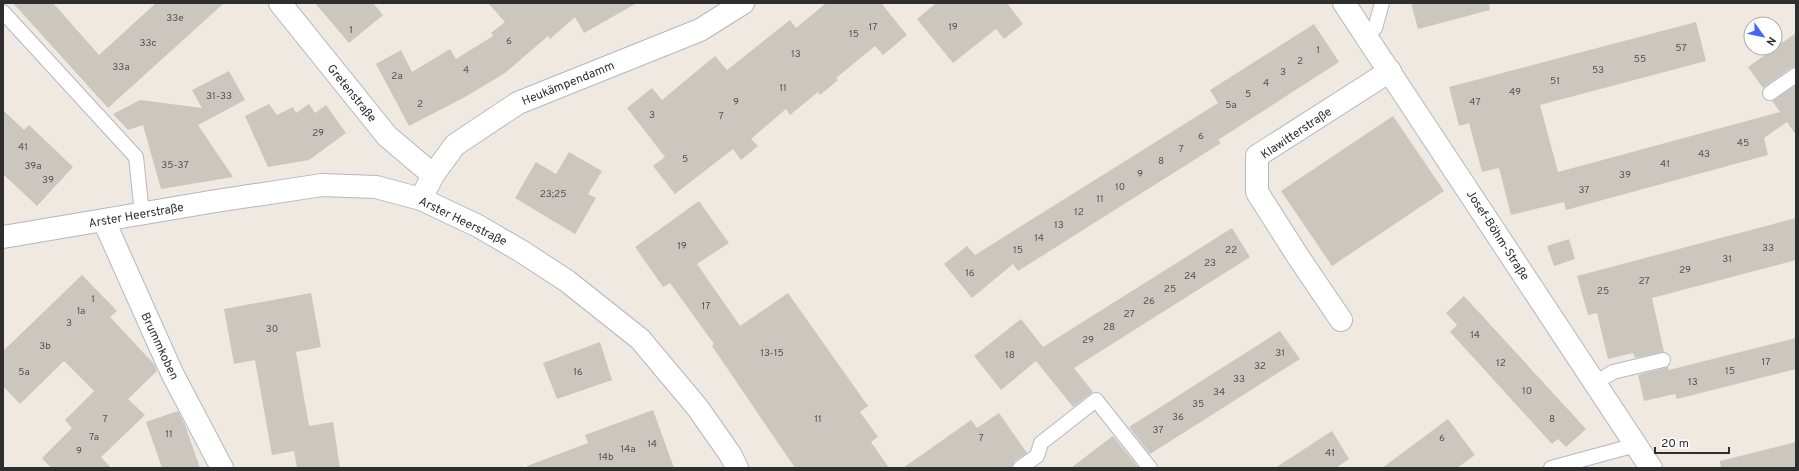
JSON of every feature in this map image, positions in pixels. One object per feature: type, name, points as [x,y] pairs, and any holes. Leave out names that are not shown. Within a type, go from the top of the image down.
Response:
[{"type":"street","name":"Gretenstraße","points":[[280,3],[387,136],[433,175]]},
{"type":"street","name":"Heukämpendamm","points":[[421,199],[433,175],[456,145],[518,103],[700,30],[742,3]]},
{"type":"street","name":"Josef-Böhm-Straße","points":[[1344,3],[1651,468]]},
{"type":"street","name":"Klawitterstraße","points":[[1341,320],[1257,192],[1257,156],[1390,71]]},
{"type":"street","name":"Arster Heerstraße","points":[[3,237],[322,186],[376,188],[421,199],[478,226],[521,251],[567,281],[640,339],[697,407],[730,454],[737,468]]},
{"type":"street","name":"Brummkoben","points":[[104,221],[172,373],[222,468]]},
{"type":"lane","points":[[1365,34],[1375,28],[1382,3]]},
{"type":"lane","points":[[3,12],[136,157],[142,214]]},
{"type":"lane","points":[[1770,93],[1796,75]]},
{"type":"lane","points":[[1595,383],[1613,372],[1663,360]]},
{"type":"lane","points":[[1020,468],[1037,456],[1041,443],[1096,400],[1150,468]]},
{"type":"lane","points":[[1551,468],[1636,445]]},
{"type":"building","points":[[13,3],[53,3],[99,55],[156,3],[224,3],[108,108]]},
{"type":"building","points":[[315,3],[373,3],[383,15],[349,43]]},
{"type":"building","points":[[488,3],[637,3],[584,33],[575,17],[550,39],[548,36],[505,73],[465,97],[409,126],[376,64],[401,50],[412,72],[450,49],[456,59],[493,36],[491,33],[505,22]]},
{"type":"building","points":[[826,3],[881,3],[907,35],[883,55],[875,46],[836,78],[838,80],[820,95],[818,92],[790,115],[786,109],[751,139],[758,146],[741,160],[733,149],[675,194],[653,166],[665,157],[627,108],[652,88],[662,100],[715,56],[727,70],[790,20],[796,28]]},
{"type":"building","points":[[936,3],[1007,3],[1023,24],[1004,39],[996,29],[953,63],[917,19]]},
{"type":"building","points":[[1411,3],[1489,3],[1490,10],[1418,29]]},
{"type":"building","points":[[1696,22],[1706,61],[1540,105],[1558,172],[1780,112],[1772,101],[1796,85],[1796,135],[1787,122],[1764,138],[1768,155],[1566,210],[1564,202],[1511,215],[1499,168],[1482,172],[1469,123],[1459,126],[1449,87]]},
{"type":"building","points":[[1314,24],[1339,62],[1218,140],[1221,143],[1018,271],[1013,264],[972,298],[944,264],[967,246],[975,255],[1218,103],[1210,90]]},
{"type":"building","points":[[1796,33],[1796,67],[1791,68],[1763,88],[1748,67],[1764,56],[1783,56],[1783,42]]},
{"type":"building","points":[[229,71],[245,100],[198,125],[233,177],[161,189],[143,125],[128,130],[113,114],[140,100],[202,108],[192,90]]},
{"type":"building","points":[[269,104],[277,115],[293,107],[296,113],[309,104],[315,113],[326,105],[346,133],[309,160],[268,167],[245,116]]},
{"type":"building","points":[[3,110],[24,130],[29,125],[73,167],[37,206],[3,174]]},
{"type":"building","points":[[1393,116],[1444,191],[1332,266],[1281,191]]},
{"type":"building","points":[[569,152],[602,171],[588,194],[596,198],[575,234],[515,198],[536,162],[556,174]]},
{"type":"building","points":[[699,201],[729,243],[697,264],[740,326],[788,293],[868,406],[860,412],[878,437],[871,442],[889,468],[795,468],[712,346],[714,344],[670,283],[663,287],[635,247]]},
{"type":"building","points":[[1796,218],[1796,260],[1652,298],[1664,352],[1635,358],[1633,353],[1608,359],[1597,313],[1588,315],[1577,276]]},
{"type":"building","points":[[1232,228],[1250,257],[1074,368],[1093,392],[1073,407],[1036,361],[1001,390],[974,356],[1021,319],[1043,347]]},
{"type":"building","points":[[1569,239],[1575,259],[1554,266],[1547,246]]},
{"type":"building","points":[[82,275],[117,311],[110,317],[154,364],[157,371],[128,399],[145,415],[101,457],[111,468],[51,468],[42,458],[72,428],[65,420],[94,391],[64,361],[20,404],[3,386],[3,351]]},
{"type":"building","points":[[311,293],[321,347],[296,352],[309,426],[333,422],[340,468],[297,468],[294,451],[272,455],[255,360],[234,364],[224,309]]},
{"type":"building","points":[[1464,296],[1586,429],[1566,447],[1558,439],[1552,444],[1450,332],[1457,325],[1446,313]]},
{"type":"building","points":[[1280,331],[1300,359],[1150,454],[1129,427]]},
{"type":"building","points":[[1796,338],[1796,369],[1677,399],[1675,394],[1644,401],[1638,375],[1668,367],[1669,370]]},
{"type":"building","points":[[600,342],[612,380],[557,399],[543,363]]},
{"type":"building","points":[[653,410],[674,468],[528,468],[527,466],[588,443],[585,435]]},
{"type":"building","points":[[178,411],[185,425],[200,468],[162,468],[146,422]]},
{"type":"building","points":[[999,413],[1027,453],[1015,461],[1011,468],[903,468],[971,420],[977,428]]},
{"type":"building","points":[[1448,419],[1475,455],[1457,468],[1382,468]]},
{"type":"building","points":[[1332,431],[1349,459],[1336,468],[1275,468]]},
{"type":"building","points":[[1113,436],[1139,468],[1071,468],[1106,441]]},
{"type":"building","points":[[1796,442],[1796,468],[1721,468],[1720,461]]}]
